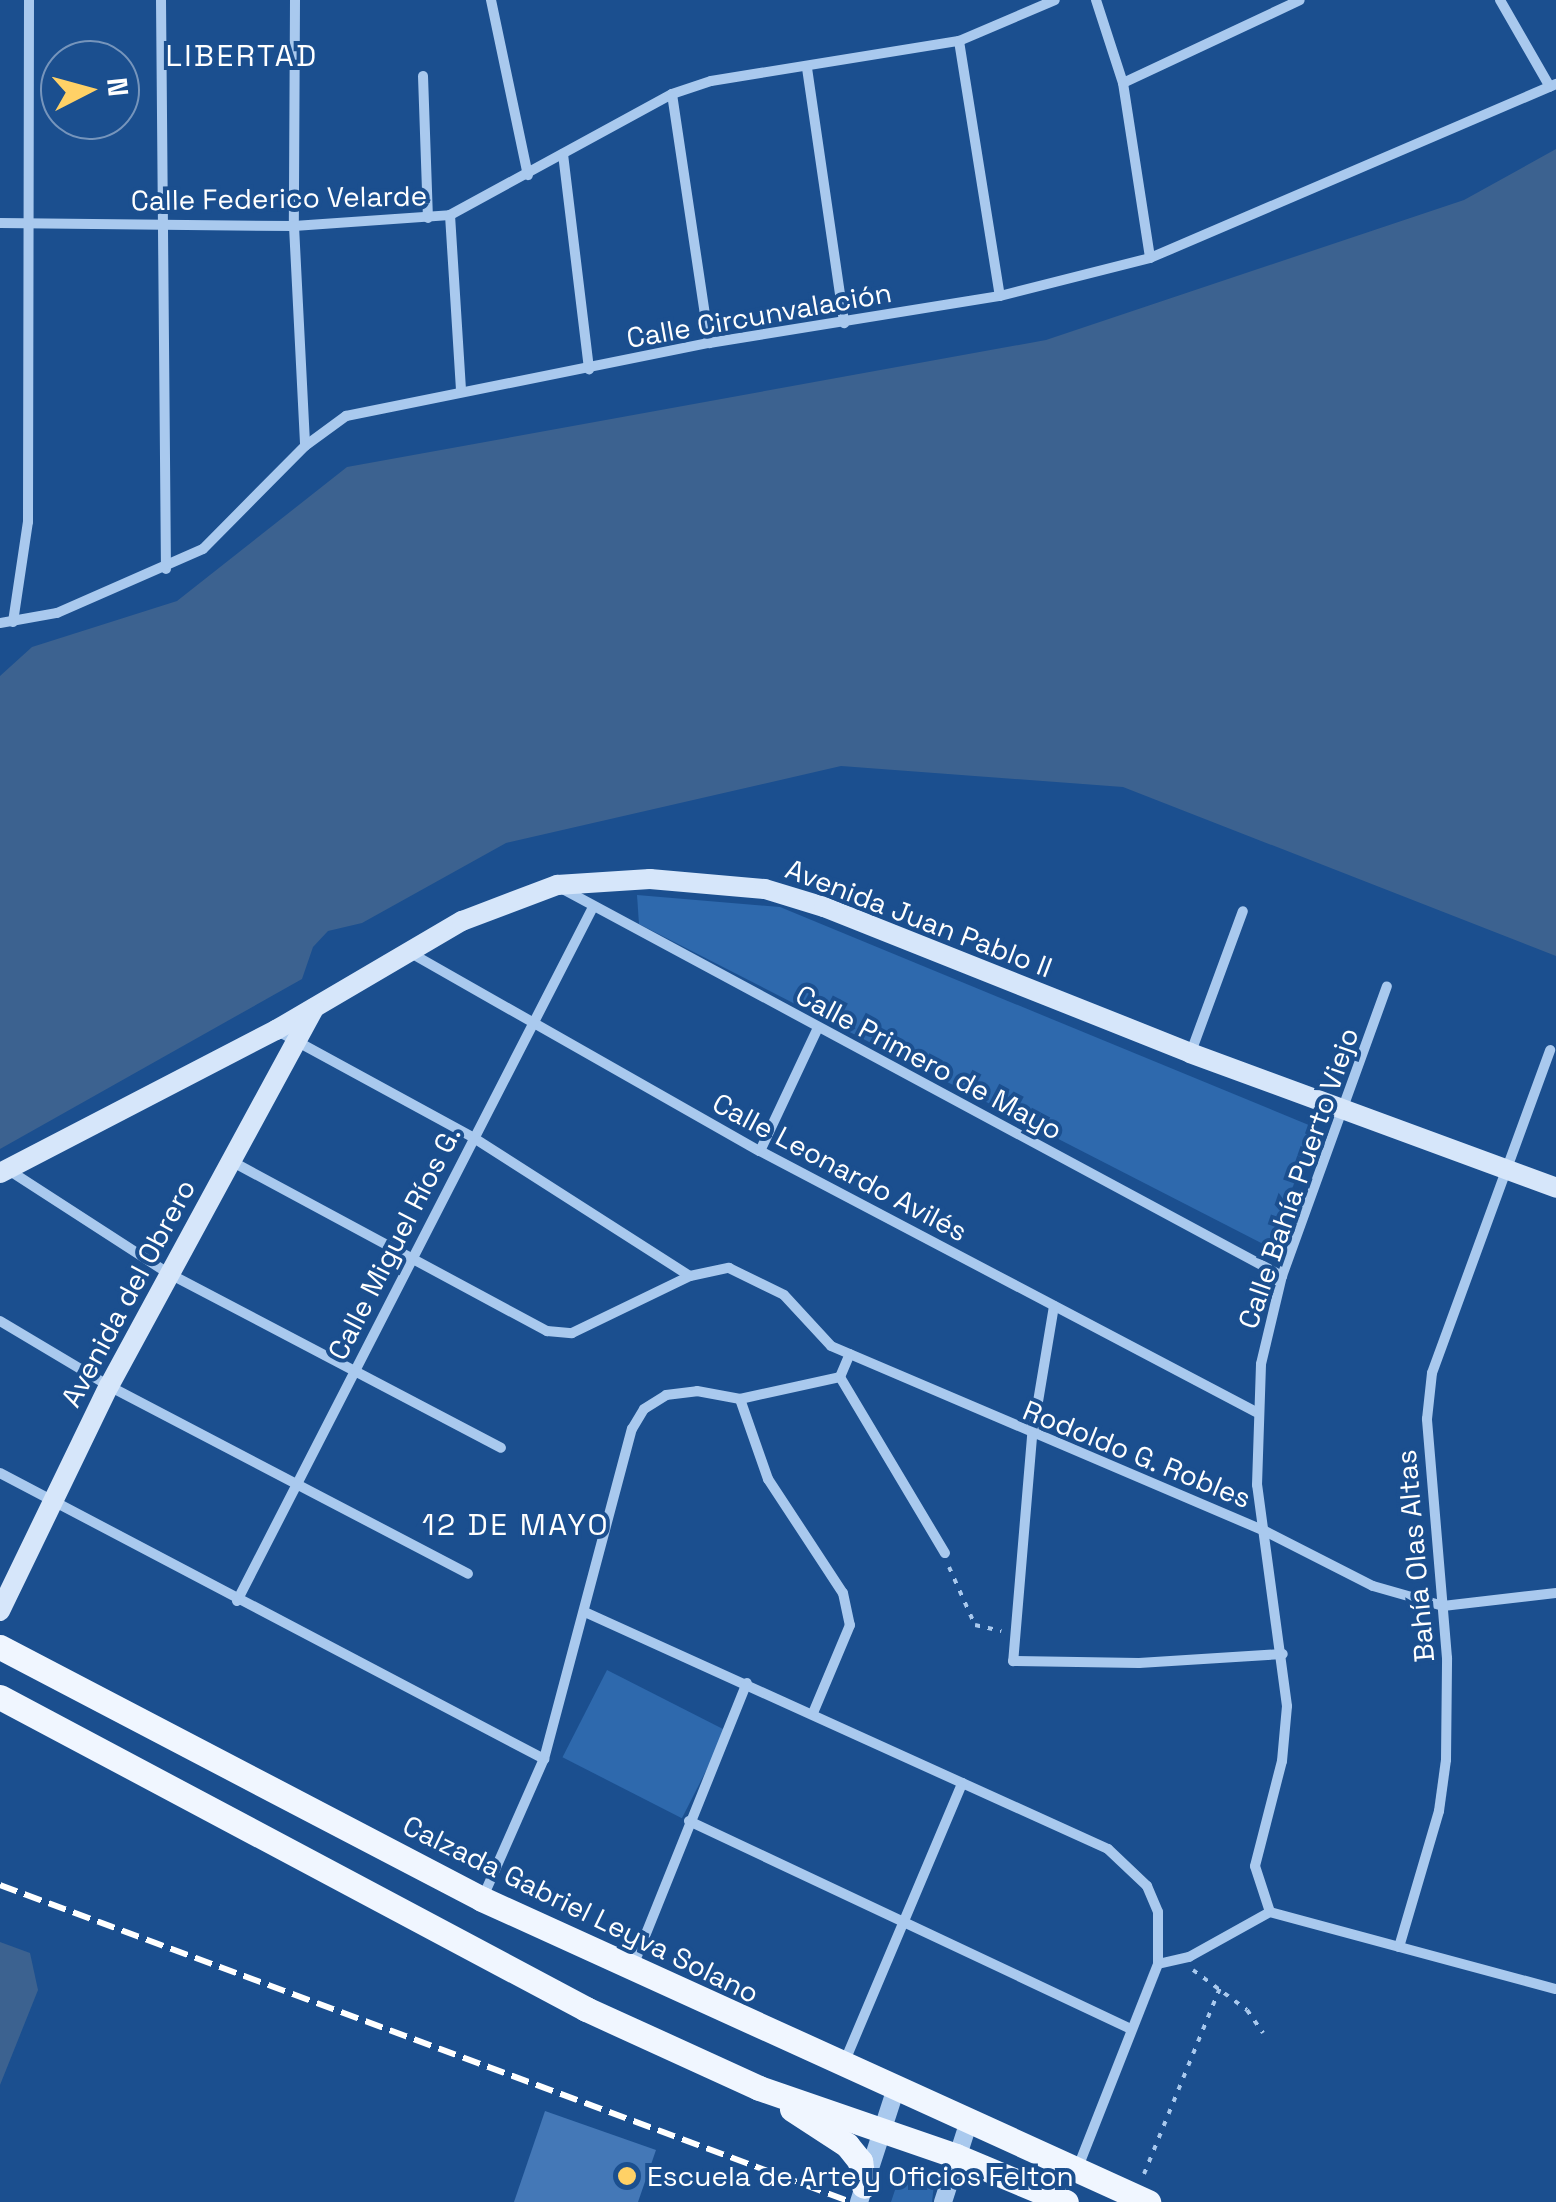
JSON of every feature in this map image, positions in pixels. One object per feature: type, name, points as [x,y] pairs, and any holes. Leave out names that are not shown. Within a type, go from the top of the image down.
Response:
[{"type":"main road","name":"Avenida Juan Pablo II","points":[[3,1171],[276,1030],[408,951],[504,902],[557,885],[650,879],[764,889],[1556,1188]]},
{"type":"main road","name":"Avenida del Obrero","points":[[0,1610],[109,1386],[315,1006]]},
{"type":"main road","name":"Calzada Gabriel Leyva Solano","points":[[0,1647],[482,1899],[842,2068],[1141,2199]]},
{"type":"main road","points":[[0,1696],[586,2009],[759,2088],[956,2156],[1066,2202]]},
{"type":"main road","points":[[759,2088],[847,2145],[860,2161],[862,2194]]},
{"type":"street","points":[[13,622],[28,522],[29,0]]},
{"type":"street","points":[[161,0],[166,569]]},
{"type":"street","points":[[295,0],[294,226],[304,446]]},
{"type":"street","points":[[491,0],[528,174]]},
{"type":"street","name":"Calle Federico Velarde","points":[[0,223],[294,226],[450,215],[672,94],[711,80],[959,41],[1055,0]]},
{"type":"street","points":[[1096,0],[1124,84],[1150,258]]},
{"type":"street","points":[[1124,84],[1300,0]]},
{"type":"street","points":[[1500,0],[1553,86]]},
{"type":"street","points":[[959,41],[1000,296]]},
{"type":"street","points":[[806,68],[844,323]]},
{"type":"street","points":[[422,76],[428,218]]},
{"type":"street","name":"Calle Circunvalación","points":[[0,623],[56,613],[166,569],[203,549],[304,446],[346,416],[460,390],[589,369],[709,343],[1000,296],[1150,258],[1553,86]]},
{"type":"street","points":[[672,94],[709,343]]},
{"type":"street","points":[[563,154],[589,369]]},
{"type":"street","points":[[450,215],[460,390]]},
{"type":"street","name":"Calle Primero de Mayo","points":[[557,885],[1282,1276]]},
{"type":"street","name":"Calle Miguel Ríos G.","points":[[237,1601],[593,907]]},
{"type":"street","points":[[1190,1053],[1244,911]]},
{"type":"street","name":"Calle Leonardo Avilés","points":[[408,951],[760,1152],[1256,1412]]},
{"type":"street","name":"Calle Bahía Puerto Viejo","points":[[1270,1912],[1255,1866],[1282,1761],[1282,1654],[1263,1530],[1256,1412],[1282,1276],[1387,986]]},
{"type":"street","points":[[760,1152],[818,1028]]},
{"type":"street","points":[[276,1030],[474,1138],[690,1276]]},
{"type":"street","name":"Bahía Olas Altas","points":[[1399,1947],[1439,1811],[1446,1760],[1443,1606],[1429,1466],[1432,1373],[1550,1050]]},
{"type":"street","points":[[230,1161],[560,1333],[690,1276]]},
{"type":"street","points":[[3,1171],[168,1273],[500,1448]]},
{"type":"street","name":"Rodoldo G. Robles","points":[[690,1276],[729,1268],[784,1295],[814,1333],[850,1354],[1032,1437],[1263,1530],[1373,1586],[1443,1606],[1556,1593]]},
{"type":"street","points":[[1054,1306],[1032,1437],[1012,1656],[1020,1665],[1282,1654]]},
{"type":"street","points":[[0,1321],[109,1386],[468,1574]]},
{"type":"street","points":[[840,1377],[850,1354]]},
{"type":"street","points":[[482,1899],[544,1759],[587,1614],[632,1428],[644,1409],[666,1394],[698,1390],[740,1399],[840,1377]]},
{"type":"street","points":[[840,1377],[946,1553]]},
{"type":"street","points":[[740,1399],[768,1480],[843,1593],[850,1625],[812,1713]]},
{"type":"street","points":[[0,1473],[237,1601],[544,1759]]},
{"type":"street","points":[[587,1614],[1108,1849],[1128,1864],[1158,1912],[1158,1964],[1129,2028],[1076,2170]]},
{"type":"street","points":[[632,1967],[747,1683]]},
{"type":"street","points":[[842,2068],[962,1784]]},
{"type":"street","points":[[690,1821],[1129,2028]]},
{"type":"street","points":[[1158,1964],[1180,1962],[1270,1912],[1556,1989]]},
{"type":"street","points":[[862,2194],[895,2092]]},
{"type":"street","points":[[943,2202],[969,2121]]},
{"type":"path","points":[[946,1553],[976,1625],[1012,1633]]},
{"type":"path","points":[[1180,1962],[1220,1988],[1263,2033]]},
{"type":"path","points":[[1141,2199],[1220,1988]]},
{"type":"shaded area","points":[[1556,149],[1556,956],[1123,787],[841,766],[506,843],[362,923],[328,931],[313,947],[302,979],[0,1149],[0,676],[32,647],[177,601],[347,467],[1046,340],[1464,200]]},
{"type":"shaded area","points":[[637,895],[780,907],[1316,1128],[1269,1247],[639,924]]},
{"type":"shaded area","points":[[607,1670],[726,1731],[682,1818],[563,1757]]},
{"type":"shaded area","points":[[0,1942],[30,1953],[38,1990],[0,2085]]},
{"type":"shaded area","points":[[924,2170],[934,2184],[932,2202],[891,2202],[901,2172]]},
{"type":"building","name":"Escuela de Arte y Oficios Felton","points":[[545,2111],[656,2150],[638,2202],[514,2202]]},
{"type":"railway","points":[[0,1885],[851,2202]]},
{"type":"place","name":"Escuela de Arte y Oficios Felton","points":[[627,2176]]},
{"type":"district","name":"LIBERTAD","points":[[242,56]]},
{"type":"district","name":"12 DE MAYO","points":[[516,1525]]}]
